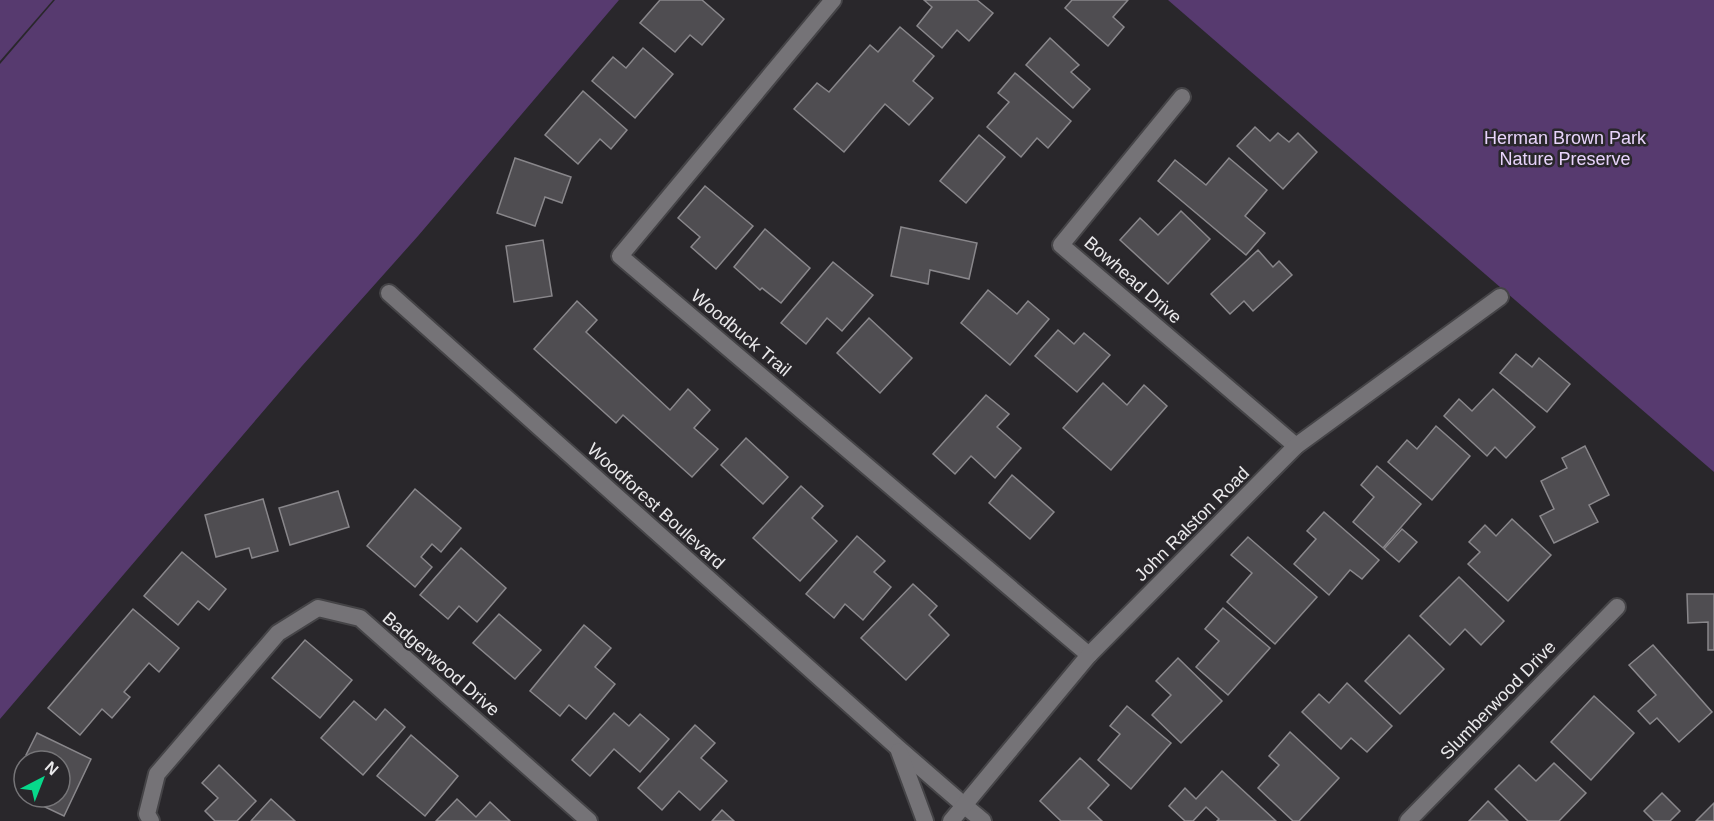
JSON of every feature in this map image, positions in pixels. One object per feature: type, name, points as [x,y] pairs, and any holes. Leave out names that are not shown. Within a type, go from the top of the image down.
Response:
[{"type":"street","name":"Woodbuck Trail","points":[[833,0],[620,256],[1089,655]]},
{"type":"street","name":"Bowhead Drive","points":[[1182,97],[1061,245],[1296,446]]},
{"type":"street","name":"Woodforest Boulevard","points":[[390,293],[897,747],[983,821]]},
{"type":"street","name":"John Ralston Road","points":[[951,821],[1089,655],[1296,446],[1500,297]]},
{"type":"street","name":"Slumberwood Drive","points":[[1408,821],[1617,607]]},
{"type":"street","name":"Badgerwood Drive","points":[[151,821],[147,814],[157,774],[278,633],[318,608],[360,618],[590,821]]},
{"type":"street","name":"Woodforest Boulevard","points":[[897,747],[925,821]]},
{"type":"green space","points":[[0,0],[53,0],[0,61]]},
{"type":"green space","points":[[55,0],[619,0],[0,719],[0,64]]},
{"type":"green space","name":"Herman Brown Park Nature Preserve","points":[[1168,0],[1714,0],[1714,472]]},
{"type":"building","points":[[660,0],[702,0],[724,19],[702,45],[690,35],[675,52],[640,23]]},
{"type":"building","points":[[924,0],[977,0],[993,13],[969,41],[957,30],[942,48],[917,26],[932,7]]},
{"type":"building","points":[[1072,0],[1128,0],[1113,17],[1124,27],[1108,46],[1065,8]]},
{"type":"building","points":[[900,27],[934,56],[913,81],[933,98],[909,125],[885,104],[844,152],[794,109],[817,83],[829,92],[870,45],[878,52]]},
{"type":"building","points":[[1050,38],[1079,65],[1071,72],[1090,89],[1073,108],[1026,65]]},
{"type":"building","points":[[643,48],[673,74],[635,118],[592,81],[613,57],[626,68]]},
{"type":"building","points":[[1015,73],[1071,121],[1048,148],[1037,138],[1021,157],[987,127],[1009,102],[998,93]]},
{"type":"building","points":[[583,91],[627,130],[611,149],[600,139],[578,164],[545,135]]},
{"type":"building","points":[[1255,127],[1270,141],[1278,133],[1289,142],[1298,133],[1317,152],[1283,189],[1237,146]]},
{"type":"building","points":[[979,135],[1005,157],[966,203],[940,181]]},
{"type":"building","points":[[515,158],[571,177],[562,203],[545,197],[535,226],[497,213]]},
{"type":"building","points":[[1229,158],[1267,190],[1245,216],[1265,233],[1246,255],[1158,181],[1175,160],[1206,185]]},
{"type":"building","points":[[705,186],[753,226],[716,269],[691,247],[700,237],[678,218]]},
{"type":"building","points":[[1181,211],[1210,239],[1168,284],[1120,240],[1140,218],[1158,235]]},
{"type":"building","points":[[901,227],[977,243],[969,279],[930,270],[928,284],[891,276]]},
{"type":"building","points":[[765,229],[810,268],[781,303],[762,288],[760,290],[734,267]]},
{"type":"building","points":[[543,240],[552,296],[514,302],[506,246]]},
{"type":"building","points":[[1258,250],[1273,267],[1279,261],[1292,275],[1253,311],[1244,301],[1230,314],[1211,294]]},
{"type":"building","points":[[833,262],[873,295],[842,331],[827,318],[806,344],[781,323]]},
{"type":"building","points":[[988,290],[1017,314],[1028,301],[1049,319],[1010,365],[961,323]]},
{"type":"building","points":[[577,301],[597,320],[586,332],[670,410],[688,389],[710,410],[694,428],[718,449],[692,477],[623,415],[616,423],[534,349]]},
{"type":"building","points":[[869,318],[912,358],[880,393],[837,353]]},
{"type":"building","points":[[1058,330],[1074,344],[1084,333],[1110,355],[1077,392],[1035,356]]},
{"type":"building","points":[[1516,354],[1532,367],[1539,358],[1570,384],[1547,412],[1500,373]]},
{"type":"building","points":[[1103,383],[1127,405],[1144,385],[1167,406],[1111,470],[1063,428]]},
{"type":"building","points":[[1493,389],[1535,427],[1506,458],[1495,447],[1487,456],[1444,416],[1459,399],[1472,411]]},
{"type":"building","points":[[986,395],[1009,414],[997,427],[1021,448],[995,478],[971,456],[955,474],[933,454]]},
{"type":"building","points":[[1436,426],[1470,456],[1432,500],[1388,462],[1407,440],[1417,449]]},
{"type":"building","points":[[746,438],[788,477],[763,504],[721,465]]},
{"type":"building","points":[[1585,446],[1609,495],[1589,505],[1598,522],[1554,543],[1540,516],[1554,509],[1541,481],[1567,468],[1562,458]]},
{"type":"building","points":[[1377,466],[1421,504],[1383,548],[1353,522],[1374,497],[1361,485]]},
{"type":"building","points":[[1012,475],[1054,512],[1030,539],[989,503]]},
{"type":"building","points":[[801,486],[823,506],[812,518],[837,541],[800,581],[753,538]]},
{"type":"building","points":[[415,489],[461,528],[441,552],[432,544],[421,557],[432,567],[415,587],[367,546]]},
{"type":"building","points":[[338,491],[349,527],[290,545],[279,508]]},
{"type":"building","points":[[263,499],[278,551],[252,558],[249,548],[216,557],[205,515]]},
{"type":"building","points":[[1324,512],[1379,560],[1362,579],[1350,570],[1329,595],[1294,564],[1316,539],[1307,531]]},
{"type":"building","points":[[1512,519],[1551,555],[1508,601],[1468,564],[1480,552],[1469,542],[1485,525],[1496,536]]},
{"type":"building","points":[[1402,529],[1417,542],[1399,562],[1384,549]]},
{"type":"building","points":[[857,536],[885,561],[874,572],[891,587],[863,620],[845,604],[834,618],[806,594]]},
{"type":"building","points":[[1248,537],[1317,597],[1275,644],[1227,602],[1252,573],[1231,555]]},
{"type":"building","points":[[461,548],[506,588],[477,622],[459,606],[448,619],[420,595]]},
{"type":"building","points":[[182,552],[226,589],[209,610],[198,601],[178,625],[144,596]]},
{"type":"building","points":[[1459,577],[1504,621],[1481,645],[1465,629],[1450,645],[1420,616]]},
{"type":"building","points":[[913,584],[937,606],[929,615],[949,635],[906,680],[861,638]]},
{"type":"building","points":[[1687,594],[1714,594],[1714,650],[1708,650],[1708,622],[1688,623]]},
{"type":"building","points":[[1223,608],[1270,648],[1228,695],[1196,667],[1219,641],[1205,629]]},
{"type":"building","points":[[133,609],[179,648],[159,672],[149,663],[124,692],[130,697],[112,718],[102,709],[80,735],[48,708]]},
{"type":"building","points":[[499,614],[541,650],[515,679],[473,643]]},
{"type":"building","points":[[584,625],[611,648],[595,667],[615,684],[586,719],[569,705],[560,716],[530,691]]},
{"type":"building","points":[[1409,635],[1444,669],[1400,714],[1365,681]]},
{"type":"building","points":[[305,640],[352,680],[320,718],[272,678]]},
{"type":"building","points":[[1653,645],[1712,712],[1679,742],[1657,718],[1650,724],[1638,711],[1656,695],[1629,665]]},
{"type":"building","points":[[1178,658],[1222,701],[1181,743],[1152,715],[1171,695],[1156,681]]},
{"type":"building","points":[[1347,683],[1392,726],[1367,752],[1351,738],[1341,749],[1302,712],[1319,694],[1329,703]]},
{"type":"building","points":[[1594,696],[1634,733],[1591,780],[1551,742]]},
{"type":"building","points":[[354,701],[376,720],[385,709],[405,727],[363,775],[321,738]]},
{"type":"building","points":[[1127,706],[1171,743],[1131,789],[1098,760],[1120,734],[1110,726]]},
{"type":"building","points":[[614,713],[629,726],[640,714],[669,739],[640,772],[614,749],[590,776],[572,760]]},
{"type":"building","points":[[695,725],[715,743],[701,758],[727,781],[700,810],[679,791],[662,810],[638,788]]},
{"type":"building","points":[[1290,732],[1339,778],[1299,821],[1293,821],[1258,788],[1279,765],[1269,756]]},
{"type":"building","points":[[37,733],[70,749],[29,749]]},
{"type":"building","points":[[411,735],[458,776],[425,816],[377,776]]},
{"type":"building","points":[[72,750],[91,759],[72,799]]},
{"type":"building","points":[[1080,758],[1109,785],[1088,808],[1102,821],[1061,821],[1040,801]]},
{"type":"building","points":[[1554,763],[1586,793],[1559,821],[1528,821],[1495,789],[1519,765],[1536,781]]},
{"type":"building","points":[[219,765],[256,801],[237,821],[215,821],[205,811],[218,798],[202,783]]},
{"type":"building","points":[[1222,771],[1276,821],[1217,821],[1219,819],[1206,807],[1193,821],[1185,821],[1169,806],[1185,788],[1196,799]]},
{"type":"building","points":[[1662,793],[1680,811],[1670,821],[1654,821],[1644,811]]},
{"type":"building","points":[[271,799],[295,821],[251,821]]},
{"type":"building","points":[[457,799],[476,817],[490,802],[510,821],[436,821]]},
{"type":"building","points":[[1488,801],[1508,821],[1469,821]]},
{"type":"building","points":[[1714,803],[1714,821],[1696,821]]},
{"type":"building","points":[[49,809],[67,809],[64,816]]},
{"type":"building","points":[[722,810],[734,821],[712,821]]}]
